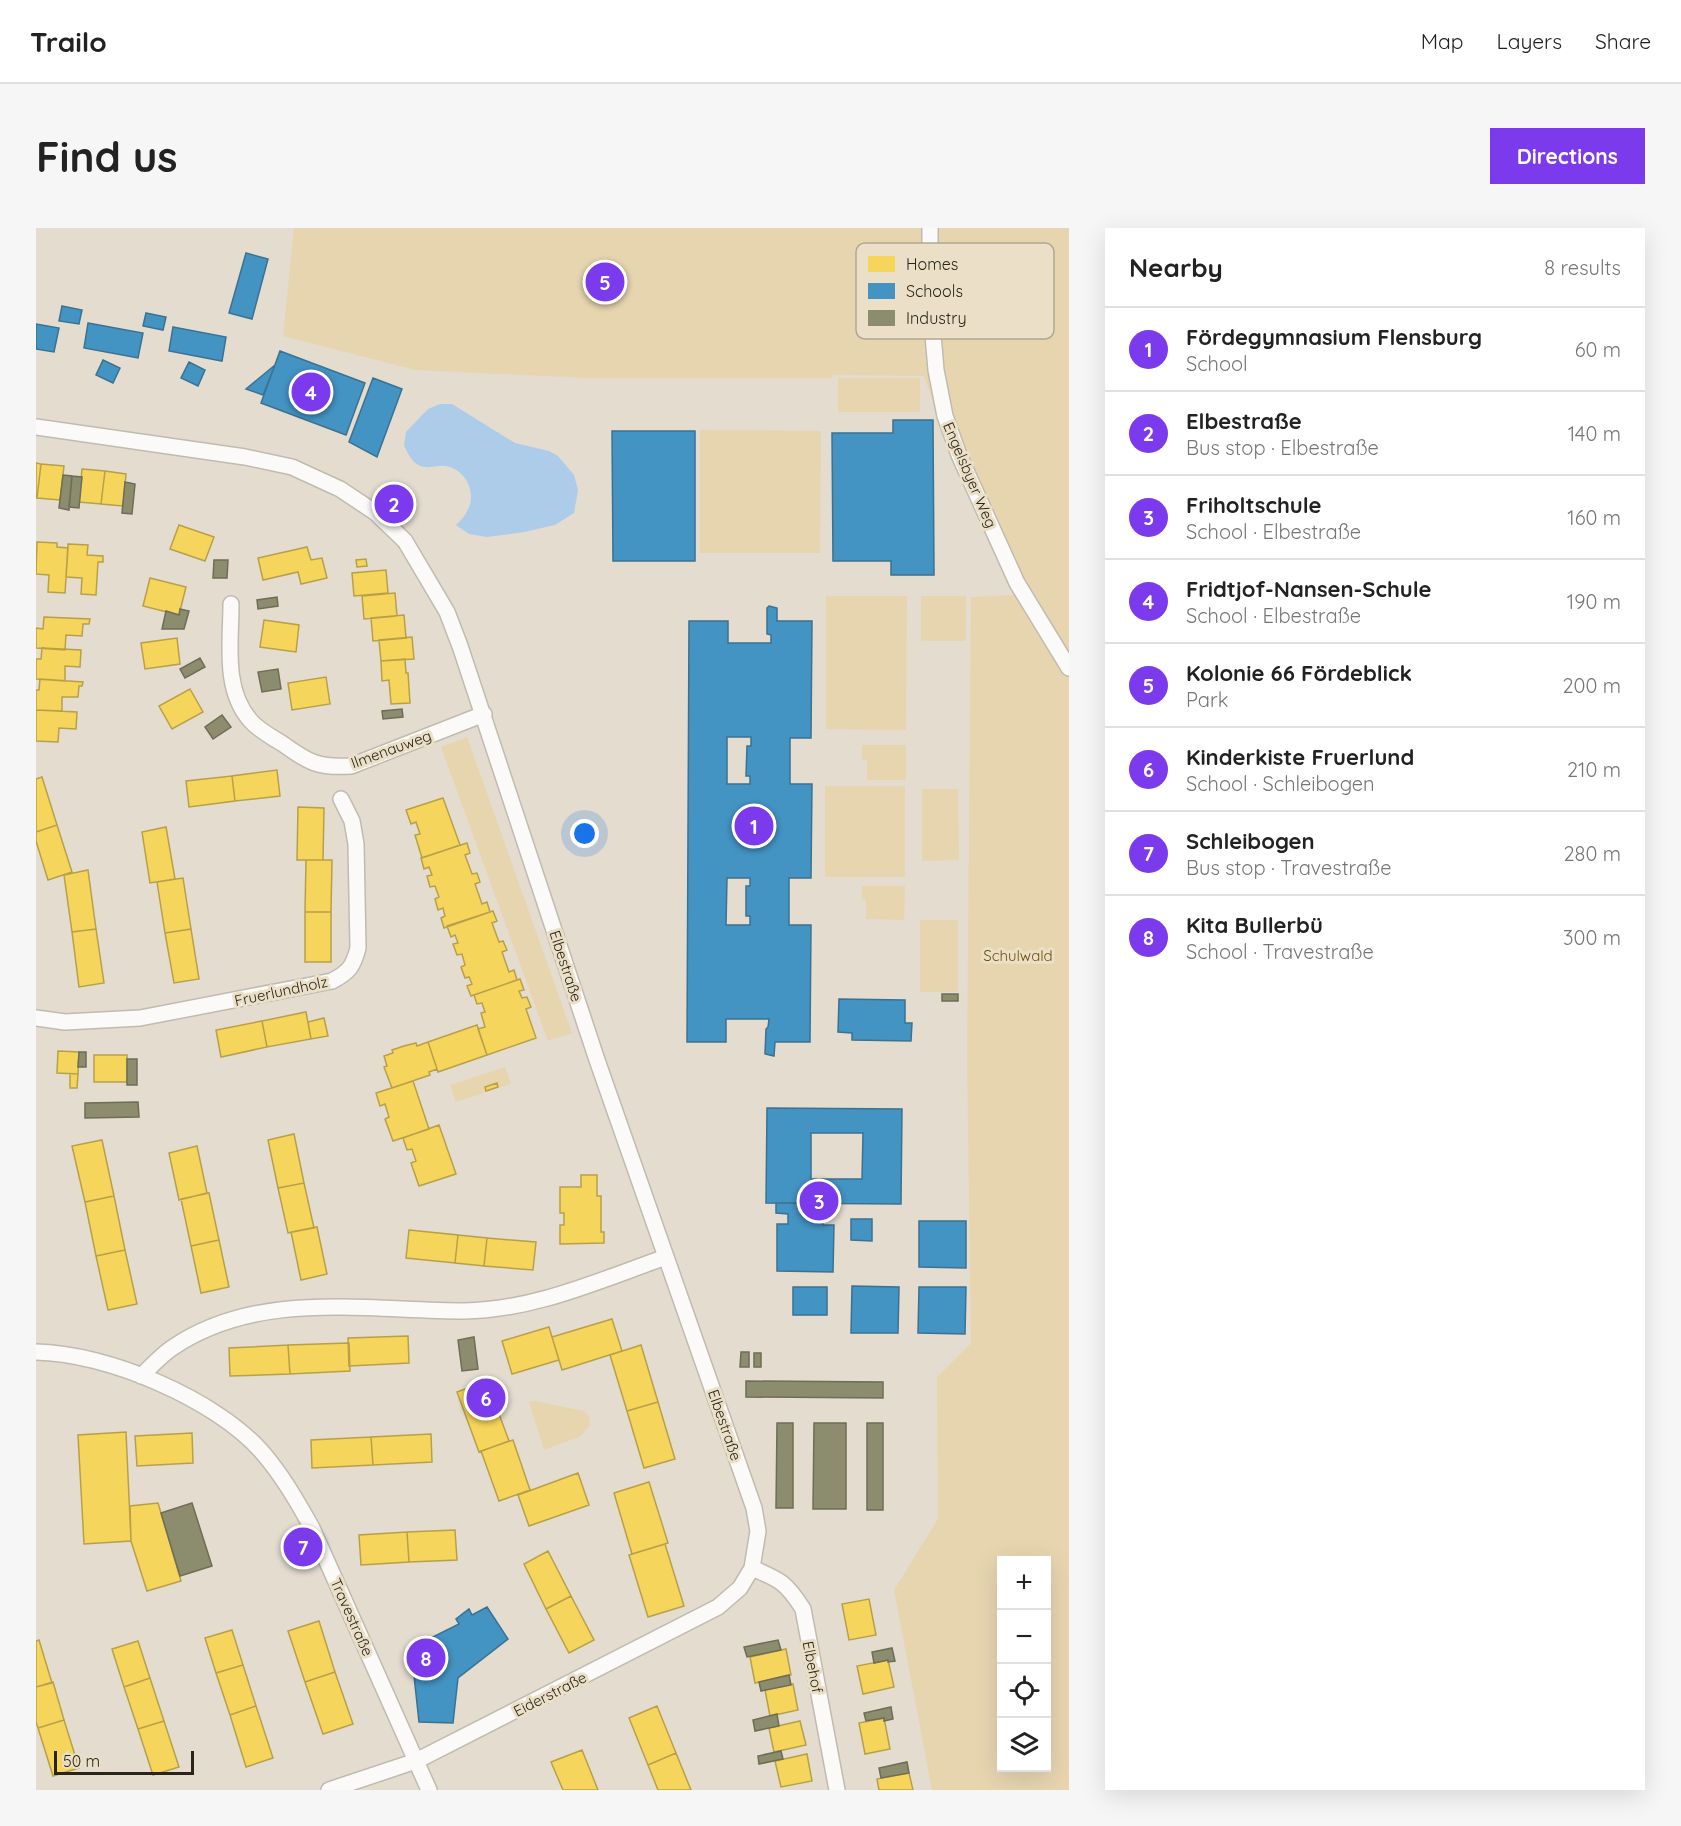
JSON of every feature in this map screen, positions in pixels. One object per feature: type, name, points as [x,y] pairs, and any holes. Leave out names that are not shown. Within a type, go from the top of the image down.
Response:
[{"type":"street","name":"Engelsbyer Weg","points":[[933,339],[936,370],[945,416],[959,455],[1017,583],[1069,668]]},
{"type":"street","name":"Elbestraße","points":[[36,427],[245,457],[292,467],[340,489],[376,513],[405,541],[447,612],[460,646],[597,1060],[754,1508],[758,1531],[753,1568]]},
{"type":"street","name":"Ilmenauweg","points":[[231,604],[231,664],[233,685],[239,704],[250,721],[315,765],[330,768],[351,766],[484,714]]},
{"type":"street","name":"Fruerlundholz","points":[[36,1018],[66,1022],[140,1018],[332,981],[345,974],[354,963],[358,948],[356,855],[352,821],[341,798]]},
{"type":"street","points":[[141,1376],[170,1349],[207,1328],[246,1317],[293,1309],[336,1307],[482,1311],[518,1306],[540,1301],[666,1257]]},
{"type":"street","name":"Travestraße","points":[[36,1352],[101,1361],[141,1376],[196,1400],[223,1418],[261,1450],[290,1488],[312,1528],[429,1790]]},
{"type":"street","name":"Eiderstraße","points":[[329,1790],[416,1761],[718,1607],[740,1588],[753,1568]]},
{"type":"street","name":"Elbehof","points":[[753,1568],[780,1581],[793,1594],[802,1609],[837,1790]]},
{"type":"green space","name":"Schulwald","points":[[294,228],[1069,228],[1069,1790],[932,1790],[894,1590],[938,1519],[937,1377],[971,1343],[967,1059],[971,597],[1016,595],[952,454],[924,376],[587,378],[415,370],[283,336]]},
{"type":"green space","points":[[838,378],[920,378],[920,412],[838,412]]},
{"type":"green space","points":[[700,430],[821,431],[820,553],[700,553]]},
{"type":"green space","points":[[826,596],[907,596],[906,730],[826,729]]},
{"type":"green space","points":[[921,596],[966,596],[966,641],[921,641]]},
{"type":"green space","points":[[467,737],[572,1033],[548,1041],[441,747]]},
{"type":"green space","points":[[862,745],[906,745],[906,780],[867,780],[867,760],[862,760]]},
{"type":"green space","points":[[825,786],[905,786],[905,877],[825,877]]},
{"type":"green space","points":[[922,789],[958,789],[959,860],[922,861]]},
{"type":"green space","points":[[862,886],[905,886],[904,920],[866,919],[866,900],[862,899]]},
{"type":"green space","points":[[920,920],[958,920],[958,992],[920,992]]},
{"type":"green space","points":[[505,1067],[511,1084],[456,1102],[450,1085]]},
{"type":"green space","points":[[535,1401],[584,1411],[589,1417],[590,1425],[581,1436],[544,1450],[529,1402]]},
{"type":"water","points":[[440,404],[452,404],[515,443],[549,451],[558,456],[574,475],[578,490],[574,513],[555,525],[487,537],[469,534],[456,525],[470,505],[471,491],[467,481],[461,473],[446,466],[422,467],[418,465],[404,446],[406,432],[428,409]]},
{"type":"building: Homes","points":[[36,463],[41,464],[37,498],[36,498]]},
{"type":"building: Homes","points":[[41,464],[64,466],[60,500],[37,498]]},
{"type":"building: Homes","points":[[82,469],[105,471],[101,504],[79,502]]},
{"type":"building: Homes","points":[[105,471],[126,474],[123,506],[101,504]]},
{"type":"building: Homes","points":[[179,525],[214,537],[205,561],[170,549]]},
{"type":"building: Homes","points":[[37,542],[57,543],[57,547],[68,548],[65,593],[48,592],[49,575],[36,574]]},
{"type":"building: Homes","points":[[68,544],[88,545],[87,555],[103,556],[103,562],[98,562],[96,595],[81,594],[82,578],[66,577]]},
{"type":"building: Homes","points":[[307,547],[311,560],[322,558],[327,578],[301,584],[298,572],[263,580],[258,558]]},
{"type":"building: Homes","points":[[366,559],[367,566],[357,567],[356,560]]},
{"type":"building: Homes","points":[[386,570],[388,593],[354,596],[352,573]]},
{"type":"building: Homes","points":[[150,578],[186,587],[179,615],[143,606]]},
{"type":"building: Homes","points":[[395,593],[397,616],[364,619],[362,596]]},
{"type":"building: Homes","points":[[404,615],[406,638],[373,641],[371,618]]},
{"type":"building: Homes","points":[[44,617],[90,619],[89,624],[83,624],[82,636],[66,635],[65,650],[36,648],[36,628],[43,629]]},
{"type":"building: Homes","points":[[264,620],[299,625],[296,652],[260,647]]},
{"type":"building: Homes","points":[[412,637],[414,659],[381,661],[379,640]]},
{"type":"building: Homes","points":[[177,638],[180,664],[145,669],[141,643]]},
{"type":"building: Homes","points":[[42,648],[81,650],[80,667],[65,666],[65,681],[36,679],[36,659],[41,659]]},
{"type":"building: Homes","points":[[405,659],[410,703],[391,704],[389,680],[382,681],[381,661]]},
{"type":"building: Homes","points":[[326,677],[330,704],[292,710],[288,683]]},
{"type":"building: Homes","points":[[40,679],[83,682],[82,686],[79,686],[78,697],[62,697],[62,711],[36,710],[36,690],[39,690]]},
{"type":"building: Homes","points":[[190,689],[203,712],[172,729],[159,706]]},
{"type":"building: Homes","points":[[36,710],[77,712],[76,729],[59,728],[58,742],[36,741]]},
{"type":"building: Homes","points":[[277,770],[280,796],[235,801],[232,776]]},
{"type":"building: Homes","points":[[232,776],[235,801],[189,807],[186,781]]},
{"type":"building: Homes","points":[[42,777],[57,825],[36,832],[36,779]]},
{"type":"building: Homes","points":[[443,798],[460,845],[422,858],[415,835],[420,834],[416,822],[411,824],[406,810]]},
{"type":"building: Homes","points":[[298,807],[324,808],[323,860],[297,860]]},
{"type":"building: Homes","points":[[57,825],[72,872],[48,880],[36,841],[36,832]]},
{"type":"building: Homes","points":[[166,827],[175,879],[150,883],[142,832]]},
{"type":"building: Homes","points":[[467,843],[470,853],[465,855],[472,874],[477,873],[480,882],[475,884],[482,904],[487,902],[490,912],[444,928],[441,918],[445,916],[443,908],[438,910],[435,899],[439,897],[435,886],[430,887],[427,876],[432,875],[429,867],[424,869],[421,858]]},
{"type":"building: Homes","points":[[306,860],[332,860],[331,912],[305,912]]},
{"type":"building: Homes","points":[[88,870],[96,929],[72,932],[64,875]]},
{"type":"building: Homes","points":[[183,878],[191,929],[165,933],[157,882]]},
{"type":"building: Homes","points":[[493,911],[497,921],[492,923],[499,942],[503,941],[507,950],[502,952],[509,972],[514,970],[517,980],[471,996],[467,986],[472,984],[469,977],[465,978],[461,967],[465,965],[462,954],[457,955],[453,944],[458,943],[455,935],[451,937],[447,926]]},
{"type":"building: Homes","points":[[305,912],[331,912],[331,962],[305,962]]},
{"type":"building: Homes","points":[[96,929],[104,983],[79,987],[72,932]]},
{"type":"building: Homes","points":[[191,929],[199,979],[174,983],[165,933]]},
{"type":"building: Homes","points":[[520,979],[524,990],[519,991],[522,998],[527,997],[531,1007],[526,1009],[536,1038],[487,1055],[478,1029],[485,1027],[481,1013],[485,1012],[482,1003],[477,1004],[474,995]]},
{"type":"building: Homes","points":[[306,1012],[311,1039],[267,1047],[262,1021]]},
{"type":"building: Homes","points":[[324,1018],[328,1036],[311,1039],[308,1022]]},
{"type":"building: Homes","points":[[262,1021],[267,1047],[221,1057],[216,1030]]},
{"type":"building: Homes","points":[[477,1025],[487,1055],[438,1072],[428,1042]]},
{"type":"building: Homes","points":[[428,1042],[437,1069],[429,1072],[430,1075],[392,1088],[384,1067],[387,1066],[384,1056],[404,1046],[416,1043],[417,1046]]},
{"type":"building: Homes","points":[[58,1051],[79,1052],[78,1074],[57,1073]]},
{"type":"building: Homes","points":[[94,1055],[127,1055],[127,1082],[94,1082]]},
{"type":"building: Homes","points":[[70,1074],[78,1074],[77,1088],[70,1088]]},
{"type":"building: Homes","points":[[413,1081],[429,1129],[393,1141],[385,1119],[389,1117],[385,1104],[380,1106],[376,1093]]},
{"type":"building: Homes","points":[[497,1083],[498,1087],[486,1091],[485,1087]]},
{"type":"building: Homes","points":[[439,1125],[456,1174],[419,1186],[411,1163],[416,1161],[412,1149],[407,1150],[403,1138]]},
{"type":"building: Homes","points":[[294,1134],[304,1183],[278,1188],[268,1140]]},
{"type":"building: Homes","points":[[102,1140],[114,1196],[85,1202],[72,1146]]},
{"type":"building: Homes","points":[[197,1146],[207,1193],[179,1200],[169,1153]]},
{"type":"building: Homes","points":[[581,1175],[597,1175],[597,1196],[601,1196],[601,1232],[604,1232],[604,1243],[560,1244],[560,1225],[564,1225],[564,1213],[560,1213],[560,1187],[581,1187]]},
{"type":"building: Homes","points":[[304,1183],[314,1228],[288,1233],[278,1188]]},
{"type":"building: Homes","points":[[209,1193],[219,1240],[191,1246],[181,1199]]},
{"type":"building: Homes","points":[[114,1196],[125,1250],[96,1256],[85,1202]]},
{"type":"building: Homes","points":[[317,1227],[327,1274],[301,1280],[291,1232]]},
{"type":"building: Homes","points":[[409,1230],[458,1235],[455,1263],[406,1258]]},
{"type":"building: Homes","points":[[458,1235],[487,1238],[484,1266],[455,1263]]},
{"type":"building: Homes","points":[[487,1238],[536,1242],[533,1270],[484,1266]]},
{"type":"building: Homes","points":[[219,1240],[229,1287],[201,1293],[191,1246]]},
{"type":"building: Homes","points":[[125,1250],[137,1304],[108,1310],[96,1256]]},
{"type":"building: Homes","points":[[612,1319],[622,1351],[562,1370],[552,1337]]},
{"type":"building: Homes","points":[[549,1327],[559,1360],[512,1374],[502,1341]]},
{"type":"building: Homes","points":[[408,1336],[409,1363],[349,1366],[348,1338]]},
{"type":"building: Homes","points":[[349,1343],[350,1371],[290,1374],[288,1345]]},
{"type":"building: Homes","points":[[288,1345],[290,1374],[230,1376],[229,1348]]},
{"type":"building: Homes","points":[[641,1345],[658,1402],[627,1411],[610,1355]]},
{"type":"building: Homes","points":[[487,1381],[509,1441],[479,1452],[457,1392]]},
{"type":"building: Homes","points":[[658,1402],[675,1459],[644,1468],[627,1411]]},
{"type":"building: Homes","points":[[126,1432],[131,1541],[84,1544],[78,1435]]},
{"type":"building: Homes","points":[[192,1433],[193,1463],[137,1466],[135,1436]]},
{"type":"building: Homes","points":[[431,1434],[432,1462],[373,1465],[371,1437]]},
{"type":"building: Homes","points":[[371,1437],[373,1465],[312,1468],[311,1440]]},
{"type":"building: Homes","points":[[513,1440],[530,1490],[499,1501],[481,1451]]},
{"type":"building: Homes","points":[[578,1473],[589,1505],[529,1526],[518,1495]]},
{"type":"building: Homes","points":[[649,1482],[668,1543],[632,1554],[614,1493]]},
{"type":"building: Homes","points":[[158,1503],[181,1581],[147,1591],[131,1541],[130,1506]]},
{"type":"building: Homes","points":[[455,1530],[457,1560],[409,1562],[407,1532]]},
{"type":"building: Homes","points":[[407,1532],[409,1562],[361,1565],[359,1535]]},
{"type":"building: Homes","points":[[665,1544],[684,1606],[648,1617],[629,1555]]},
{"type":"building: Homes","points":[[548,1551],[571,1596],[546,1609],[524,1564]]},
{"type":"building: Homes","points":[[571,1596],[594,1640],[569,1653],[546,1609]]},
{"type":"building: Homes","points":[[869,1599],[876,1635],[849,1640],[842,1604]]},
{"type":"building: Homes","points":[[319,1621],[335,1672],[305,1682],[288,1631]]},
{"type":"building: Homes","points":[[232,1630],[243,1665],[216,1673],[205,1638]]},
{"type":"building: Homes","points":[[39,1640],[52,1683],[36,1687],[36,1641]]},
{"type":"building: Homes","points":[[138,1641],[150,1678],[124,1687],[112,1649]]},
{"type":"building: Homes","points":[[786,1649],[791,1675],[755,1683],[750,1657]]},
{"type":"building: Homes","points":[[888,1660],[894,1687],[863,1694],[857,1666]]},
{"type":"building: Homes","points":[[243,1665],[256,1706],[230,1715],[216,1673]]},
{"type":"building: Homes","points":[[335,1672],[353,1724],[323,1734],[305,1682]]},
{"type":"building: Homes","points":[[150,1678],[164,1721],[138,1729],[124,1687]]},
{"type":"building: Homes","points":[[53,1682],[64,1720],[38,1728],[36,1687]]},
{"type":"building: Homes","points":[[793,1684],[798,1710],[770,1716],[765,1690]]},
{"type":"building: Homes","points":[[256,1706],[273,1758],[246,1767],[230,1715]]},
{"type":"building: Homes","points":[[657,1706],[676,1753],[648,1765],[629,1718]]},
{"type":"building: Homes","points":[[884,1718],[890,1749],[865,1754],[859,1723]]},
{"type":"building: Homes","points":[[64,1720],[79,1768],[53,1776],[38,1728]]},
{"type":"building: Homes","points":[[164,1721],[179,1767],[153,1775],[138,1729]]},
{"type":"building: Homes","points":[[800,1721],[806,1745],[774,1752],[769,1728]]},
{"type":"building: Homes","points":[[582,1750],[598,1790],[563,1790],[551,1762]]},
{"type":"building: Homes","points":[[676,1753],[691,1790],[658,1790],[648,1765]]},
{"type":"building: Homes","points":[[807,1754],[812,1781],[781,1787],[775,1761]]},
{"type":"building: Homes","points":[[909,1773],[913,1790],[879,1790],[877,1779]]},
{"type":"building: Schools","points":[[246,253],[268,259],[252,319],[229,313]]},
{"type":"building: Schools","points":[[62,306],[82,310],[79,324],[59,321]]},
{"type":"building: Schools","points":[[146,313],[166,317],[163,330],[143,326]]},
{"type":"building: Schools","points":[[88,323],[143,333],[138,358],[84,348]]},
{"type":"building: Schools","points":[[36,324],[59,328],[54,352],[36,349]]},
{"type":"building: Schools","points":[[173,327],[226,337],[222,361],[169,351]]},
{"type":"building: Schools","points":[[280,351],[365,383],[346,435],[261,403]]},
{"type":"building: Schools","points":[[103,360],[120,368],[113,383],[96,375]]},
{"type":"building: Schools","points":[[189,362],[205,370],[198,386],[181,378]]},
{"type":"building: Schools","points":[[275,365],[263,395],[246,389]]},
{"type":"building: Schools","points":[[373,378],[402,389],[377,457],[349,442]]},
{"type":"building: Schools","points":[[893,420],[933,420],[934,575],[891,575],[891,561],[833,561],[832,433],[893,433]]},
{"type":"building: Schools","points":[[612,431],[695,431],[695,561],[613,561]]},
{"type":"building: Schools","points":[[769,606],[777,608],[777,621],[812,621],[811,738],[790,738],[790,784],[812,784],[811,878],[789,878],[789,925],[811,925],[810,1042],[775,1042],[774,1056],[765,1054],[766,1029],[769,1019],[726,1019],[726,1042],[687,1042],[689,621],[728,621],[728,643],[771,643],[771,635],[767,634],[767,608]],"holes":[[[727,737],[751,737],[751,746],[747,746],[746,776],[750,776],[750,784],[727,784]],[[727,878],[750,878],[750,886],[746,886],[746,916],[750,916],[750,925],[726,925]]]},
{"type":"building: Schools","points":[[839,999],[905,1000],[905,1023],[912,1023],[911,1041],[852,1040],[852,1033],[838,1032]]},
{"type":"building: Schools","points":[[767,1108],[902,1109],[901,1204],[766,1203]],"holes":[[[811,1133],[863,1133],[862,1179],[811,1179]]]},
{"type":"building: Schools","points":[[776,1203],[823,1203],[823,1225],[834,1225],[833,1272],[777,1271],[777,1224],[788,1224],[788,1214],[776,1213]]},
{"type":"building: Schools","points":[[851,1219],[872,1219],[872,1241],[851,1240]]},
{"type":"building: Schools","points":[[919,1221],[966,1221],[966,1268],[919,1267]]},
{"type":"building: Schools","points":[[852,1286],[899,1287],[898,1333],[851,1333]]},
{"type":"building: Schools","points":[[793,1287],[827,1287],[827,1315],[793,1315]]},
{"type":"building: Schools","points":[[919,1287],[966,1287],[965,1334],[918,1333]]},
{"type":"building: Schools","points":[[487,1607],[508,1639],[458,1678],[453,1723],[419,1722],[411,1648],[459,1624],[456,1619],[469,1609],[472,1615]]},
{"type":"building: Industry","points":[[63,475],[72,476],[69,510],[59,508]]},
{"type":"building: Industry","points":[[72,476],[82,477],[79,508],[69,507]]},
{"type":"building: Industry","points":[[125,482],[135,484],[132,514],[122,513]]},
{"type":"building: Industry","points":[[214,560],[228,560],[227,578],[213,578]]},
{"type":"building: Industry","points":[[277,597],[278,606],[258,609],[257,600]]},
{"type":"building: Industry","points":[[180,609],[189,611],[184,629],[162,629],[166,611],[179,615]]},
{"type":"building: Industry","points":[[200,658],[205,667],[185,678],[180,669]]},
{"type":"building: Industry","points":[[278,669],[281,689],[262,692],[258,672]]},
{"type":"building: Industry","points":[[402,709],[403,717],[383,719],[382,711]]},
{"type":"building: Industry","points":[[222,715],[231,727],[213,739],[205,727]]},
{"type":"building: Industry","points":[[942,994],[958,994],[958,1001],[942,1001]]},
{"type":"building: Industry","points":[[79,1052],[86,1052],[86,1067],[78,1067]]},
{"type":"building: Industry","points":[[127,1059],[137,1059],[137,1085],[127,1085]]},
{"type":"building: Industry","points":[[138,1102],[139,1117],[85,1118],[85,1103]]},
{"type":"building: Industry","points":[[474,1337],[478,1369],[462,1371],[458,1340]]},
{"type":"building: Industry","points":[[741,1352],[749,1352],[749,1367],[740,1367]]},
{"type":"building: Industry","points":[[754,1353],[761,1353],[761,1367],[754,1367]]},
{"type":"building: Industry","points":[[746,1381],[883,1382],[883,1398],[746,1397]]},
{"type":"building: Industry","points":[[777,1423],[793,1423],[793,1508],[776,1508]]},
{"type":"building: Industry","points":[[814,1423],[846,1423],[846,1509],[813,1509]]},
{"type":"building: Industry","points":[[867,1423],[883,1423],[883,1510],[867,1510]]},
{"type":"building: Industry","points":[[192,1503],[212,1566],[180,1576],[161,1513]]},
{"type":"building: Industry","points":[[778,1640],[781,1650],[747,1657],[744,1647]]},
{"type":"building: Industry","points":[[892,1648],[895,1661],[874,1663],[872,1652]]},
{"type":"building: Industry","points":[[789,1675],[791,1685],[761,1691],[759,1682]]},
{"type":"building: Industry","points":[[891,1707],[893,1719],[866,1721],[864,1713]]},
{"type":"building: Industry","points":[[777,1714],[779,1726],[755,1731],[753,1720]]},
{"type":"building: Industry","points":[[781,1751],[783,1759],[759,1764],[758,1756]]},
{"type":"building: Industry","points":[[907,1762],[909,1773],[881,1778],[879,1768]]},
{"type":"place","name":"Kolonie 66 Fördeblick","points":[[605,282]]},
{"type":"place","name":"Fridtjof-Nansen-Schule","points":[[311,392]]},
{"type":"place","name":"Elbestraße","points":[[394,504]]},
{"type":"place","name":"Fördegymnasium Flensburg","points":[[754,826]]},
{"type":"place","name":"Friholtschule","points":[[819,1201]]},
{"type":"place","name":"Kinderkiste Fruerlund","points":[[486,1398]]},
{"type":"place","name":"Schleibogen","points":[[303,1547]]},
{"type":"place","name":"Kita Bullerbü","points":[[426,1658]]}]
